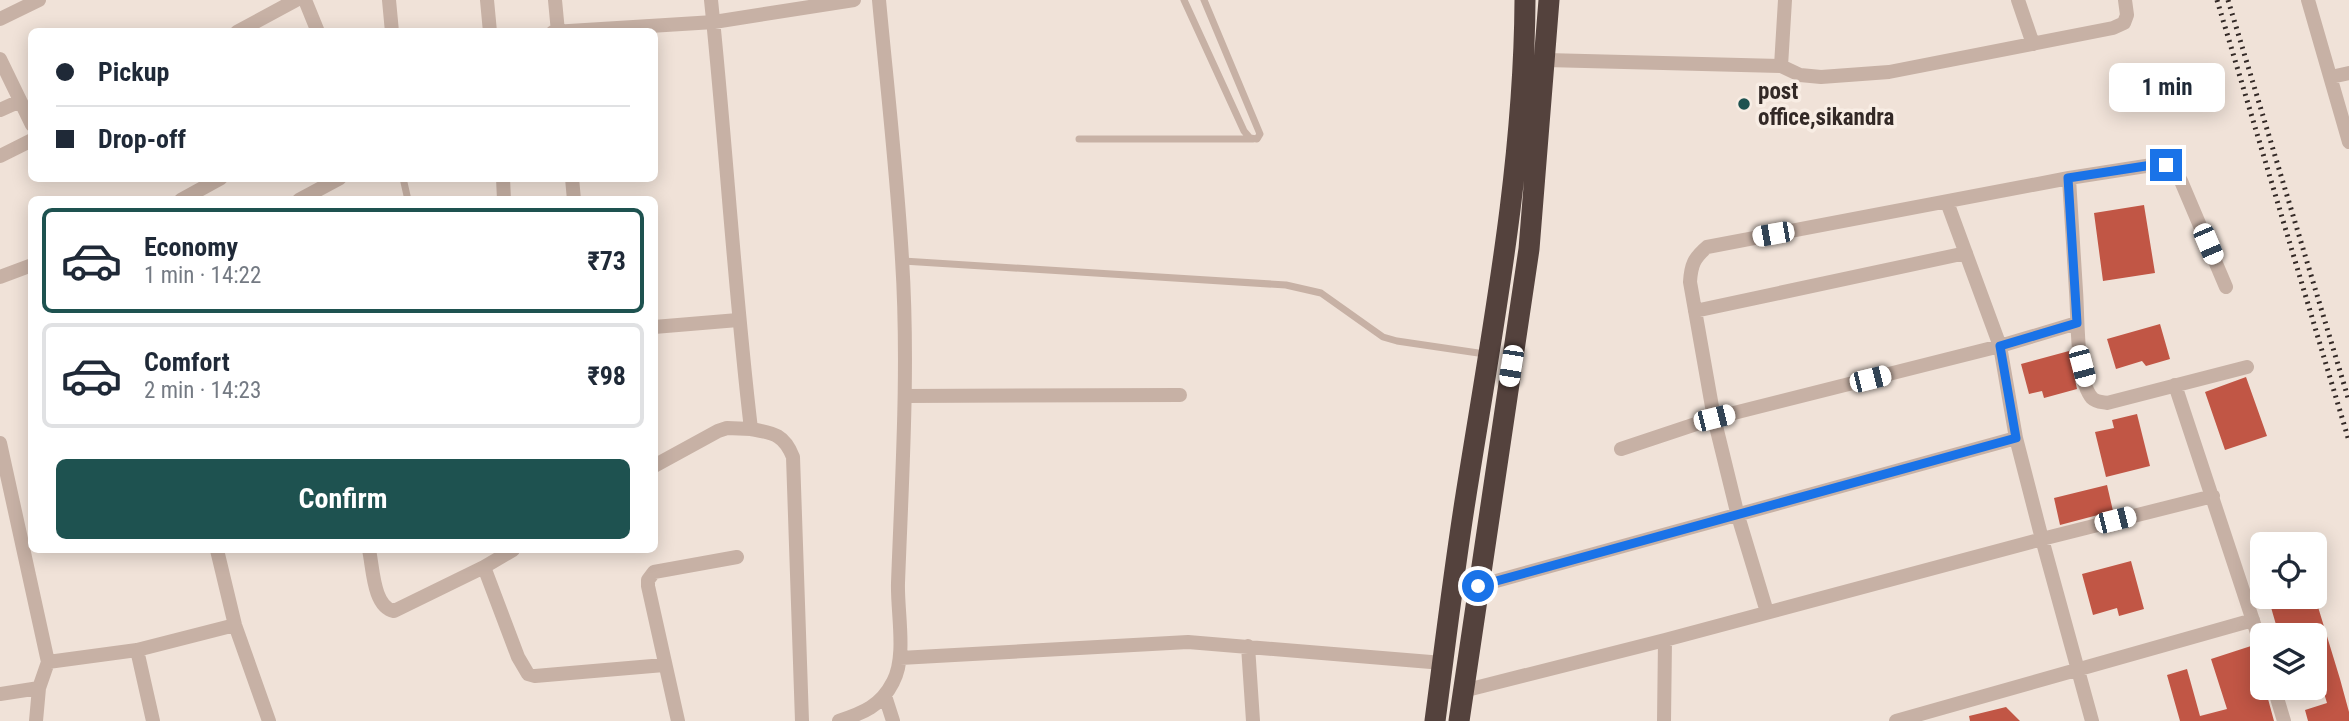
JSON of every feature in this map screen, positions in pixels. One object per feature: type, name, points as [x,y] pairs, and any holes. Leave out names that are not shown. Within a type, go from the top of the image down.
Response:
[{"type":"highway","points":[[1436,721],[1466,497],[1511,214],[1522,90],[1525,0]]},
{"type":"highway","points":[[1459,721],[1529,249],[1549,0]]},
{"type":"street","points":[[0,19],[38,0]]},
{"type":"street","points":[[244,28],[296,0]]},
{"type":"street","points":[[305,0],[316,28]]},
{"type":"street","points":[[389,0],[392,28]]},
{"type":"street","points":[[487,0],[490,28]]},
{"type":"street","points":[[555,0],[556,28]]},
{"type":"street","points":[[711,0],[725,137],[738,320],[751,429]]},
{"type":"street","points":[[609,28],[714,22],[854,0]]},
{"type":"street","points":[[839,721],[869,711],[885,696],[895,680],[900,658],[898,586],[905,396],[902,261],[879,0]]},
{"type":"street","points":[[1781,66],[1785,0]]},
{"type":"street","points":[[2018,0],[2033,44]]},
{"type":"street","points":[[1545,60],[1781,66],[1800,75],[1821,77],[1876,73],[2113,28],[2124,23],[2127,15],[2125,0]]},
{"type":"street","points":[[2308,0],[2349,142]]},
{"type":"street","points":[[0,59],[28,117]]},
{"type":"street","points":[[2331,77],[2349,73]]},
{"type":"street","points":[[0,110],[20,100]]},
{"type":"street","points":[[0,156],[28,142]]},
{"type":"street","points":[[1767,612],[1738,516],[1714,418],[1690,282],[1691,267],[1696,257],[1707,247],[2068,178],[2166,165],[2175,170],[2226,287]]},
{"type":"street","points":[[2068,178],[2077,341],[2092,398],[2107,403],[2247,368]]},
{"type":"street","points":[[188,196],[215,182]]},
{"type":"street","points":[[306,196],[333,182]]},
{"type":"street","points":[[1947,202],[2000,346],[2016,438],[2092,721]]},
{"type":"street","points":[[1695,312],[1966,253]]},
{"type":"street","points":[[0,278],[28,267]]},
{"type":"street","points":[[658,327],[738,320]]},
{"type":"street","points":[[1621,449],[1714,418],[2000,346],[2077,323]]},
{"type":"street","points":[[2175,385],[2254,623]]},
{"type":"street","points":[[905,396],[1180,396]]},
{"type":"street","points":[[658,464],[727,428],[771,432],[788,445],[793,457],[803,721]]},
{"type":"street","points":[[1478,586],[2016,438]]},
{"type":"street","points":[[0,443],[48,662],[39,688],[36,721]]},
{"type":"street","points":[[1463,691],[1665,640],[2042,538],[2213,496]]},
{"type":"street","points":[[218,553],[235,625],[269,721]]},
{"type":"street","points":[[370,553],[379,596],[384,606],[394,611],[508,553]]},
{"type":"street","points":[[678,721],[648,586],[651,575],[654,572],[737,557]]},
{"type":"street","points":[[484,567],[518,657],[528,674],[536,676],[664,664]]},
{"type":"street","points":[[1906,719],[1929,716],[2077,669],[2253,620]]},
{"type":"street","points":[[48,662],[137,650],[235,625]]},
{"type":"street","points":[[1664,721],[1665,640]]},
{"type":"street","points":[[900,658],[1188,642],[1443,663]]},
{"type":"street","points":[[1248,646],[1253,721]]},
{"type":"street","points":[[137,650],[153,721]]},
{"type":"street","points":[[0,694],[39,688]]},
{"type":"street","points":[[885,696],[893,721]]},
{"type":"street","points":[[2278,700],[2284,721]]},
{"type":"lane","points":[[1184,0],[1244,131],[1254,139]]},
{"type":"lane","points":[[1079,139],[1259,137],[1204,0]]},
{"type":"lane","points":[[902,261],[1286,285],[1321,293],[1382,337],[1489,354]]},
{"type":"building","points":[[2144,205],[2155,273],[2103,281],[2094,213]]},
{"type":"building","points":[[2160,324],[2170,359],[2146,366],[2142,361],[2116,369],[2107,339]]},
{"type":"building","points":[[2069,351],[2077,389],[2044,398],[2042,391],[2029,394],[2021,364]]},
{"type":"building","points":[[2246,377],[2267,436],[2225,450],[2205,392]]},
{"type":"building","points":[[2137,414],[2150,466],[2106,477],[2095,432],[2114,428],[2112,420]]},
{"type":"building","points":[[2107,485],[2113,511],[2060,525],[2054,498]]},
{"type":"building","points":[[2131,561],[2144,609],[2119,616],[2117,608],[2093,615],[2082,574]]},
{"type":"building","points":[[2271,609],[2319,609],[2323,623],[2276,623]]},
{"type":"building","points":[[2327,636],[2349,712],[2349,721],[2308,721],[2305,710],[2327,703]]},
{"type":"building","points":[[2250,646],[2250,700],[2268,700],[2274,721],[2180,721],[2167,675],[2187,669],[2200,716],[2227,709],[2211,659]]},
{"type":"building","points":[[2006,707],[2020,721],[1970,721],[1969,716]]},
{"type":"railway","points":[[2217,0],[2349,441]]},
{"type":"railway","points":[[2228,0],[2349,401]]},
{"type":"place","name":"post office,sikandra","points":[[1744,104]]},
{"type":"route","points":[[1478,586],[2016,438],[2000,346],[2077,323],[2068,178],[2166,165]]}]
